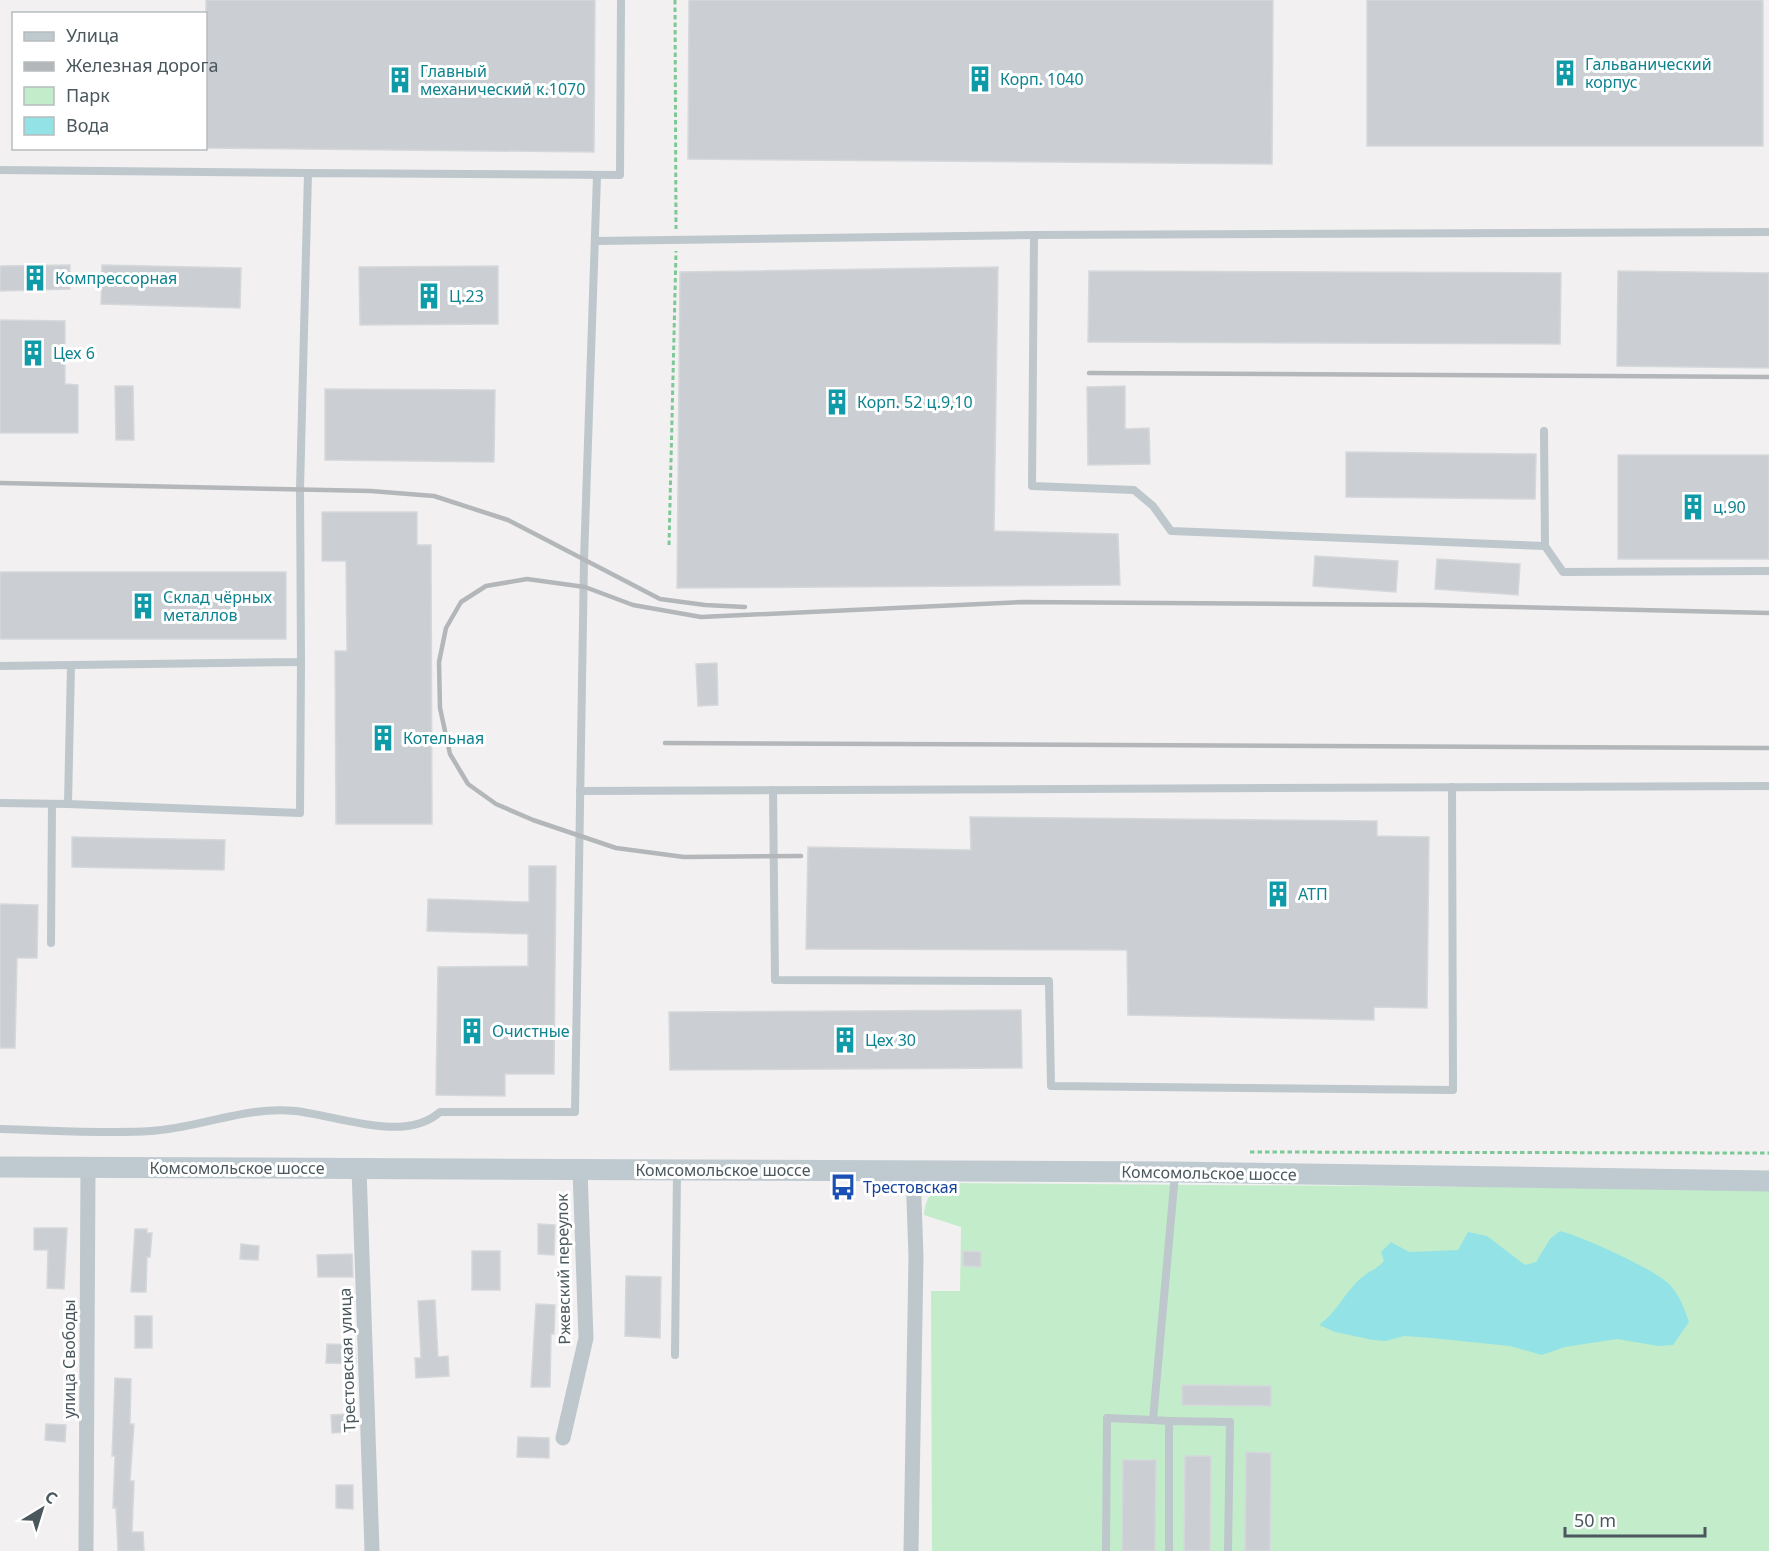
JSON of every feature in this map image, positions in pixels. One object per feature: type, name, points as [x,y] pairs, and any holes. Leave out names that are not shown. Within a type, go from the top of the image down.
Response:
[{"type":"main road","name":"Комсомольское шоссе","points":[[0,1167],[1175,1172],[1769,1181]]},
{"type":"street","name":"улица Свободы","points":[[86,1551],[88,1167]]},
{"type":"street","name":"Трестовская улица","points":[[359,1168],[372,1551]]},
{"type":"street","name":"Ржевский переулок","points":[[563,1438],[586,1338],[580,1170]]},
{"type":"street","points":[[910,1551],[916,1257],[913,1171]]},
{"type":"lane","points":[[0,170],[620,175],[621,0]]},
{"type":"lane","points":[[0,803],[300,813],[300,489],[308,173]]},
{"type":"lane","points":[[0,1129],[151,1131],[208,1122],[242,1113],[273,1110],[297,1111],[364,1125],[391,1126],[432,1120],[440,1112],[575,1112],[584,560],[597,176]]},
{"type":"lane","points":[[596,241],[1034,235],[1769,232]]},
{"type":"lane","points":[[1034,235],[1032,486],[1134,490],[1153,506],[1172,531],[1545,546]]},
{"type":"lane","points":[[1544,431],[1545,546],[1563,572],[1769,571]]},
{"type":"lane","points":[[0,666],[301,662]]},
{"type":"lane","points":[[68,804],[71,665]]},
{"type":"lane","points":[[580,790],[1769,786]]},
{"type":"lane","points":[[773,790],[775,980],[1048,981],[1051,1086],[1453,1090],[1452,788]]},
{"type":"lane","points":[[51,943],[52,804]]},
{"type":"lane","points":[[675,1355],[677,1170]]},
{"type":"lane","points":[[1153,1420],[1175,1172]]},
{"type":"lane","points":[[1106,1551],[1107,1418],[1230,1422],[1228,1551]]},
{"type":"lane","points":[[1168,1421],[1169,1551]]},
{"type":"path","points":[[669,545],[676,240],[675,0]]},
{"type":"green space","points":[[945,1183],[1769,1189],[1769,1551],[932,1551],[931,1291],[960,1291],[961,1227],[924,1215],[930,1196]]},
{"type":"water","points":[[1560,1231],[1617,1254],[1662,1278],[1670,1285],[1679,1298],[1689,1322],[1673,1345],[1658,1346],[1617,1339],[1565,1347],[1542,1355],[1510,1346],[1431,1338],[1404,1336],[1386,1341],[1373,1340],[1335,1332],[1319,1325],[1355,1284],[1384,1261],[1381,1252],[1391,1242],[1409,1252],[1458,1250],[1468,1232],[1487,1236],[1525,1265],[1536,1262],[1550,1239]]},
{"type":"building","name":"Главный механический к.1070","points":[[206,0],[595,0],[594,152],[207,148]]},
{"type":"building","name":"Корп. 1040","points":[[689,0],[1273,0],[1272,164],[688,159]]},
{"type":"building","name":"Гальванический корпус","points":[[1367,0],[1763,0],[1763,146],[1367,146]]},
{"type":"building","name":"Компрессорная","points":[[70,265],[70,289],[0,291],[0,266]]},
{"type":"building","points":[[102,265],[241,268],[240,308],[101,304]]},
{"type":"building","name":"Ц.23","points":[[498,266],[498,324],[360,325],[359,267]]},
{"type":"building","name":"Корп. 52 ц.9,10","points":[[998,267],[994,531],[1118,534],[1120,585],[677,588],[680,272]]},
{"type":"building","points":[[1089,271],[1561,273],[1560,344],[1088,342]]},
{"type":"building","points":[[1618,271],[1769,273],[1769,368],[1617,366]]},
{"type":"building","name":"Цех 6","points":[[0,320],[65,321],[65,384],[78,385],[78,433],[0,433]]},
{"type":"building","points":[[115,386],[133,386],[134,440],[116,440]]},
{"type":"building","points":[[1125,386],[1125,429],[1149,428],[1150,464],[1088,465],[1087,387]]},
{"type":"building","points":[[325,389],[495,390],[494,462],[325,460]]},
{"type":"building","points":[[1346,452],[1536,454],[1535,499],[1346,497]]},
{"type":"building","name":"ц.90","points":[[1618,455],[1769,455],[1769,559],[1618,559]]},
{"type":"building","name":"Котельная","points":[[322,512],[417,512],[417,545],[431,545],[432,824],[336,824],[335,651],[347,651],[346,561],[322,561]]},
{"type":"building","points":[[1315,556],[1398,561],[1396,592],[1313,586]]},
{"type":"building","points":[[1437,559],[1520,564],[1518,595],[1435,589]]},
{"type":"building","name":"Склад чёрных металлов","points":[[0,572],[286,572],[286,639],[0,639]]},
{"type":"building","points":[[717,663],[718,705],[698,706],[696,664]]},
{"type":"building","name":"АТП","points":[[970,817],[1377,821],[1377,836],[1429,837],[1427,1008],[1374,1007],[1374,1020],[1128,1015],[1127,950],[806,949],[808,847],[971,850]]},
{"type":"building","points":[[72,837],[225,840],[224,870],[72,867]]},
{"type":"building","points":[[529,866],[556,866],[554,1074],[505,1074],[505,1096],[436,1095],[438,967],[528,966],[528,934],[427,931],[428,899],[529,902]]},
{"type":"building","points":[[0,904],[38,905],[37,958],[17,958],[15,1048],[0,1048]]},
{"type":"building","name":"Цех 30","points":[[1021,1010],[1022,1068],[670,1070],[669,1012]]},
{"type":"building","points":[[538,1224],[555,1225],[554,1255],[538,1254]]},
{"type":"building","points":[[34,1228],[67,1228],[64,1289],[47,1288],[48,1250],[34,1250]]},
{"type":"building","points":[[135,1229],[147,1229],[147,1233],[152,1233],[150,1257],[147,1257],[146,1292],[131,1292]]},
{"type":"building","points":[[241,1244],[259,1246],[258,1260],[240,1259]]},
{"type":"building","points":[[472,1251],[500,1251],[500,1290],[472,1290]]},
{"type":"building","points":[[963,1251],[981,1252],[981,1267],[963,1266]]},
{"type":"building","points":[[352,1254],[353,1277],[318,1277],[317,1255]]},
{"type":"building","points":[[626,1276],[661,1277],[660,1338],[625,1336]]},
{"type":"building","points":[[435,1300],[438,1357],[448,1356],[449,1376],[416,1378],[415,1358],[421,1358],[418,1301]]},
{"type":"building","points":[[536,1304],[555,1305],[554,1334],[551,1334],[550,1387],[531,1387]]},
{"type":"building","points":[[135,1316],[152,1316],[152,1348],[135,1348]]},
{"type":"building","points":[[327,1344],[355,1345],[356,1364],[326,1363]]},
{"type":"building","points":[[115,1378],[131,1379],[130,1424],[134,1424],[130,1481],[134,1481],[132,1532],[143,1532],[144,1551],[118,1551],[116,1508],[113,1508],[115,1456],[112,1456]]},
{"type":"building","points":[[1182,1385],[1271,1386],[1271,1406],[1182,1405]]},
{"type":"building","points":[[348,1414],[349,1432],[332,1433],[331,1415]]},
{"type":"building","points":[[46,1424],[66,1425],[65,1442],[45,1440]]},
{"type":"building","points":[[518,1437],[549,1438],[549,1458],[517,1457]]},
{"type":"building","points":[[1246,1452],[1271,1453],[1270,1551],[1245,1551]]},
{"type":"building","points":[[1185,1456],[1211,1456],[1210,1551],[1184,1551]]},
{"type":"building","points":[[1123,1460],[1156,1460],[1155,1551],[1122,1551]]},
{"type":"building","points":[[336,1485],[353,1485],[353,1509],[336,1508]]},
{"type":"railway","points":[[1089,373],[1769,377]]},
{"type":"railway","points":[[0,483],[371,491],[434,496],[508,520],[660,599],[745,607]]},
{"type":"railway","points":[[801,856],[684,857],[616,848],[533,820],[496,804],[468,784],[450,754],[440,708],[439,662],[446,628],[461,602],[486,586],[527,579],[585,587],[633,605],[701,617],[1022,602],[1424,605],[1769,613]]},
{"type":"railway","points":[[665,743],[1769,748]]},
{"type":"place","name":"Гальванический корпус","points":[[1565,73]]},
{"type":"place","name":"Корп. 1040","points":[[980,79]]},
{"type":"place","name":"Главный механический к.1070","points":[[400,80]]},
{"type":"place","name":"Компрессорная","points":[[35,278]]},
{"type":"place","name":"Ц.23","points":[[429,296]]},
{"type":"place","name":"Цех 6","points":[[33,353]]},
{"type":"place","name":"Корп. 52 ц.9,10","points":[[837,402]]},
{"type":"place","name":"ц.90","points":[[1693,507]]},
{"type":"place","name":"Склад чёрных металлов","points":[[143,606]]},
{"type":"place","name":"Котельная","points":[[383,738]]},
{"type":"place","name":"АТП","points":[[1278,894]]},
{"type":"place","name":"Очистные","points":[[472,1031]]},
{"type":"place","name":"Цех 30","points":[[845,1040]]},
{"type":"place","name":"Трестовская","points":[[843,1187]]}]
